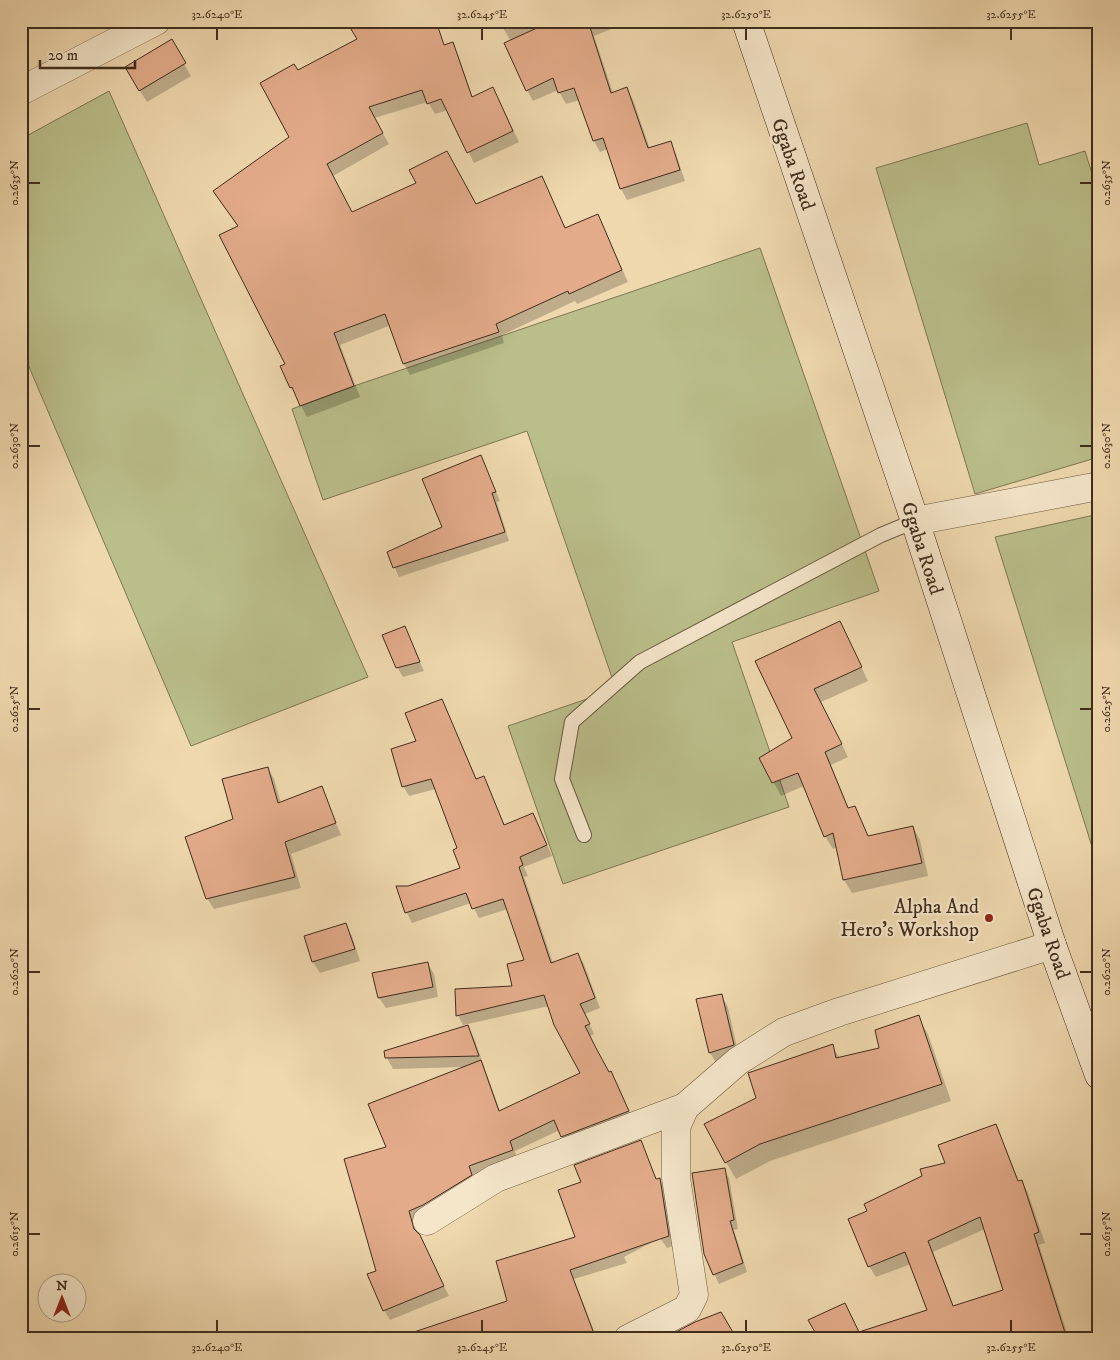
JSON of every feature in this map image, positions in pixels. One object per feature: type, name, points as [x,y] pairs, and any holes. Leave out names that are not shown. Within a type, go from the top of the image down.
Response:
[{"type":"street","points":[[21,91],[156,21]]},
{"type":"street","name":"Ggaba Road","points":[[746,21],[915,521],[1052,945],[1099,1075]]},
{"type":"street","points":[[915,521],[1099,486]]},
{"type":"street","points":[[427,1221],[496,1178],[685,1107],[738,1061],[784,1032],[839,1012],[1052,945]]},
{"type":"street","points":[[628,1339],[687,1308],[694,1295],[676,1178],[676,1127],[685,1107]]},
{"type":"lane","points":[[584,836],[562,779],[572,722],[640,662],[881,535],[915,521]]},
{"type":"green space","points":[[109,91],[368,677],[191,746],[21,348],[21,139]]},
{"type":"green space","points":[[1027,123],[1039,165],[1085,151],[1099,196],[1099,457],[975,494],[876,168]]},
{"type":"green space","points":[[760,248],[879,591],[732,642],[789,807],[563,884],[508,726],[616,689],[527,431],[323,500],[292,409],[354,386]]},
{"type":"green space","points":[[1099,514],[1099,869],[995,537]]},
{"type":"building","points":[[346,21],[375,21],[379,28],[397,21],[436,21],[444,45],[453,42],[472,97],[493,87],[513,131],[467,153],[441,99],[427,104],[422,90],[369,107],[383,133],[327,164],[352,212],[416,183],[409,170],[447,151],[476,204],[542,176],[565,228],[598,214],[622,270],[569,294],[568,291],[496,324],[499,332],[403,364],[385,314],[334,333],[354,386],[300,406],[280,366],[285,364],[219,235],[238,226],[213,191],[289,137],[260,83],[294,64],[298,70],[357,39]]},
{"type":"building","points":[[537,21],[588,21],[611,93],[627,87],[648,148],[671,141],[680,170],[620,189],[603,138],[593,141],[574,88],[558,93],[553,78],[526,91],[504,43],[539,27]]},
{"type":"building","points":[[172,39],[186,63],[139,91],[125,67]]},
{"type":"building","points":[[481,455],[496,492],[492,493],[505,532],[393,568],[387,552],[442,527],[422,479]]},
{"type":"building","points":[[840,621],[862,667],[814,689],[842,744],[825,752],[848,808],[855,806],[868,836],[913,826],[922,863],[843,880],[833,833],[824,837],[798,773],[772,783],[759,758],[792,738],[755,661]]},
{"type":"building","points":[[405,626],[420,662],[396,668],[382,635]]},
{"type":"building","points":[[442,699],[476,779],[484,776],[504,825],[533,813],[547,845],[520,857],[523,865],[519,867],[551,963],[578,953],[595,998],[580,1004],[590,1024],[585,1026],[609,1072],[611,1071],[629,1111],[561,1137],[554,1120],[510,1141],[513,1150],[469,1166],[472,1175],[423,1205],[409,1211],[414,1229],[420,1235],[444,1286],[383,1311],[367,1274],[376,1271],[344,1159],[386,1147],[368,1104],[481,1060],[499,1111],[580,1073],[554,1025],[544,995],[456,1016],[455,989],[512,986],[507,964],[524,960],[503,899],[472,909],[466,893],[405,913],[396,886],[408,886],[460,868],[453,850],[457,848],[431,779],[402,787],[391,749],[416,741],[405,713]]},
{"type":"building","points":[[268,767],[278,803],[322,786],[336,823],[285,842],[295,877],[206,899],[185,837],[233,819],[222,779]]},
{"type":"building","points":[[346,923],[355,949],[312,962],[304,936]]},
{"type":"building","points":[[428,962],[433,987],[378,998],[372,973]]},
{"type":"building","points":[[722,994],[734,1045],[709,1053],[696,999]]},
{"type":"building","points":[[919,1015],[942,1084],[760,1144],[725,1163],[704,1124],[756,1098],[748,1073],[833,1044],[836,1058],[879,1048],[875,1030]]},
{"type":"building","points":[[468,1025],[479,1056],[385,1058],[384,1051]]},
{"type":"building","points":[[996,1124],[1018,1181],[1022,1180],[1039,1232],[1034,1234],[1067,1339],[819,1339],[808,1320],[845,1303],[859,1332],[927,1310],[905,1252],[868,1267],[848,1219],[867,1211],[864,1204],[922,1176],[920,1169],[945,1163],[938,1145]],"holes":[[[980,1217],[1003,1290],[953,1306],[928,1241]]]},
{"type":"building","points":[[641,1140],[656,1179],[660,1178],[669,1236],[570,1270],[596,1339],[409,1339],[408,1334],[507,1301],[496,1261],[575,1237],[558,1190],[581,1182],[574,1165]]},
{"type":"building","points":[[725,1168],[734,1220],[730,1221],[743,1263],[713,1275],[704,1254],[692,1173]]},
{"type":"building","points":[[721,1312],[737,1339],[663,1339],[695,1322]]},
{"type":"place","name":"Alpha And Hero's Workshop","points":[[989,918]]}]
